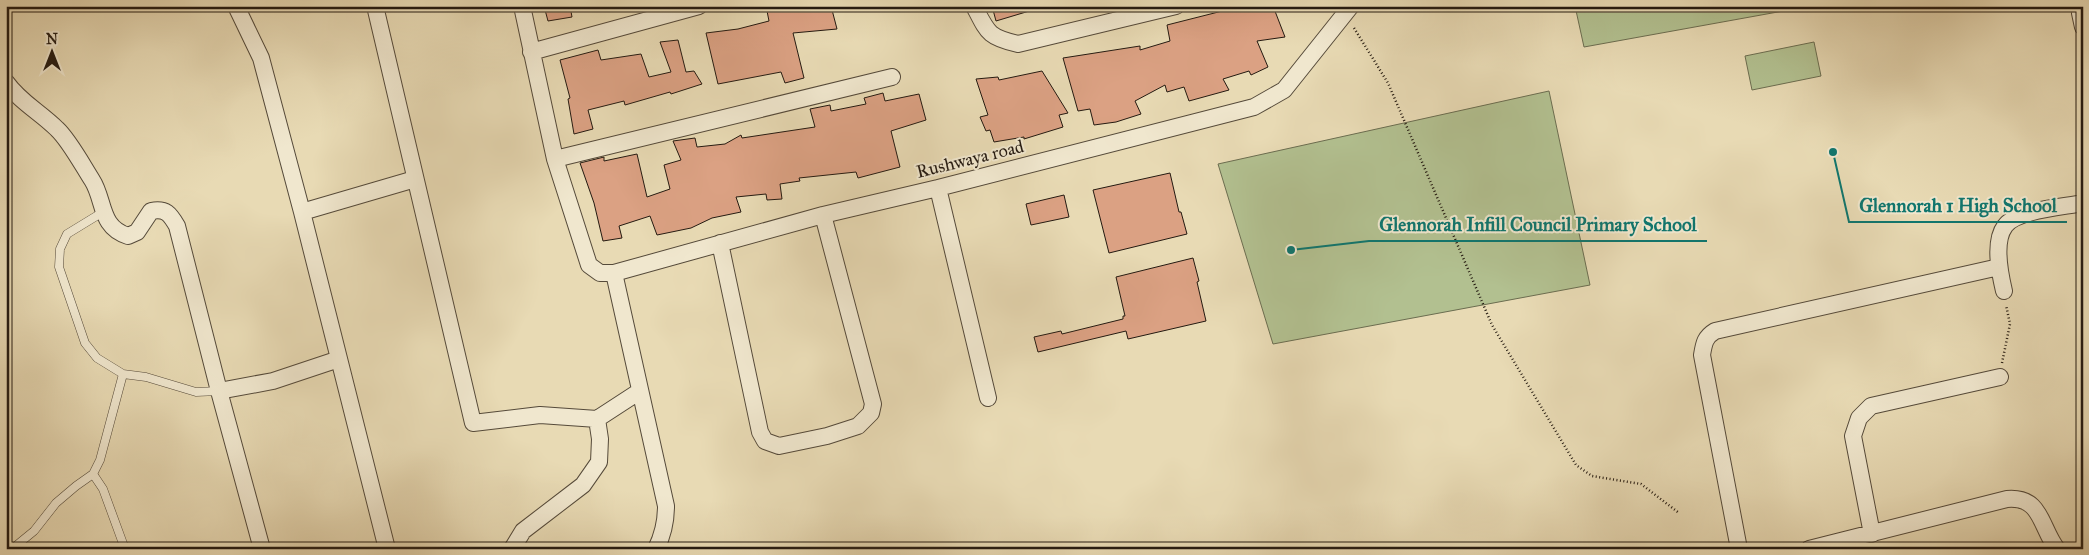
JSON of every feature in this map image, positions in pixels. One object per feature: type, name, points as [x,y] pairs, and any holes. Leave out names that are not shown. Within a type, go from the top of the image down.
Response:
[{"type":"street","points":[[236,6],[261,58],[387,549]]},
{"type":"street","points":[[375,6],[473,423],[540,415],[597,419],[640,391]]},
{"type":"street","name":"Rushwaya road","points":[[522,6],[555,159],[589,265],[600,272],[614,272],[823,215],[938,188],[1254,107],[1284,90],[1349,11]]},
{"type":"street","points":[[531,52],[699,6]]},
{"type":"street","points":[[974,6],[988,32],[1001,40],[1018,44],[1176,6]]},
{"type":"street","points":[[555,159],[892,78]]},
{"type":"street","points":[[6,82],[16,96],[58,130],[94,183],[103,212],[119,233],[128,236],[137,232],[151,211],[160,209],[170,213],[178,226],[219,391],[262,549]]},
{"type":"street","points":[[302,212],[415,179]]},
{"type":"street","points":[[938,188],[988,398]]},
{"type":"street","points":[[2004,291],[1999,267],[1999,243],[2005,226],[2018,216],[2083,203]]},
{"type":"street","points":[[720,243],[760,432],[766,442],[780,446],[827,436],[858,426],[871,413],[873,404],[823,215]]},
{"type":"street","points":[[1739,549],[1702,355],[1708,336],[1715,331],[1999,267]]},
{"type":"street","points":[[614,272],[666,506],[666,519],[661,539],[656,549]]},
{"type":"street","points":[[219,391],[273,381],[339,359]]},
{"type":"street","points":[[1872,534],[1853,436],[1859,418],[1871,406],[2000,377]]},
{"type":"street","points":[[512,549],[523,531],[583,485],[599,462],[600,440],[597,419]]},
{"type":"street","points":[[1809,549],[2007,499],[2019,498],[2028,501],[2036,509],[2051,542],[2057,549]]},
{"type":"lane","points":[[103,212],[67,234],[60,249],[58,267],[85,343],[97,358],[123,374],[146,376],[196,392],[219,391]]},
{"type":"lane","points":[[12,549],[34,531],[56,503],[93,474],[100,460],[123,374]]},
{"type":"lane","points":[[93,474],[103,489],[125,549]]},
{"type":"path","points":[[1349,11],[1388,83],[1492,325],[1576,465],[1592,476],[1641,484],[1679,514]]},
{"type":"path","points":[[2000,377],[2010,324],[2004,291]]},
{"type":"green space","points":[[1575,6],[1811,6],[1584,47]]},
{"type":"green space","points":[[1814,42],[1821,76],[1752,90],[1745,56]]},
{"type":"green space","points":[[1549,91],[1590,285],[1273,344],[1218,164]]},
{"type":"building","points":[[544,6],[570,6],[572,17],[548,21]]},
{"type":"building","points":[[766,6],[831,6],[837,29],[793,33],[804,78],[785,83],[781,72],[718,84],[706,33],[738,29],[769,21]]},
{"type":"building","points":[[992,6],[1036,6],[1036,9],[996,21]]},
{"type":"building","points":[[1242,6],[1273,6],[1285,37],[1257,41],[1268,67],[1251,75],[1249,71],[1223,79],[1229,90],[1189,101],[1184,87],[1167,92],[1165,85],[1135,101],[1141,114],[1116,122],[1094,125],[1090,109],[1078,111],[1063,58],[1140,46],[1140,50],[1170,41],[1167,25]]},
{"type":"building","points":[[678,40],[686,72],[694,71],[702,84],[625,105],[624,101],[588,110],[593,129],[574,134],[568,99],[570,98],[560,60],[598,50],[601,60],[641,54],[649,77],[671,72],[660,42]]},
{"type":"building","points":[[1042,71],[1068,113],[1059,115],[1063,127],[1024,139],[1024,137],[994,142],[990,130],[986,131],[980,117],[988,115],[976,79],[998,77],[999,80]]},
{"type":"building","points":[[883,93],[885,101],[919,94],[926,120],[891,131],[900,167],[858,178],[856,172],[799,178],[800,181],[780,184],[782,199],[767,200],[766,194],[736,197],[741,212],[712,218],[691,228],[657,235],[650,216],[619,226],[622,238],[603,241],[594,203],[580,163],[604,157],[604,161],[637,154],[647,197],[670,189],[664,165],[681,160],[673,141],[695,138],[697,147],[725,144],[741,135],[742,138],[815,127],[810,109],[830,105],[831,111],[866,104],[864,98]]},
{"type":"building","points":[[1170,173],[1179,212],[1181,212],[1187,234],[1109,253],[1093,190]]},
{"type":"building","points":[[1064,195],[1069,217],[1031,225],[1026,204]]},
{"type":"building","points":[[1193,258],[1206,321],[1128,339],[1126,331],[1038,352],[1034,337],[1061,331],[1062,334],[1123,319],[1123,316],[1125,316],[1116,277]]},
{"type":"place","name":"Glennorah 1 High School","points":[[1833,152]]},
{"type":"place","name":"Glennorah Infill Council Primary School","points":[[1291,250]]}]
